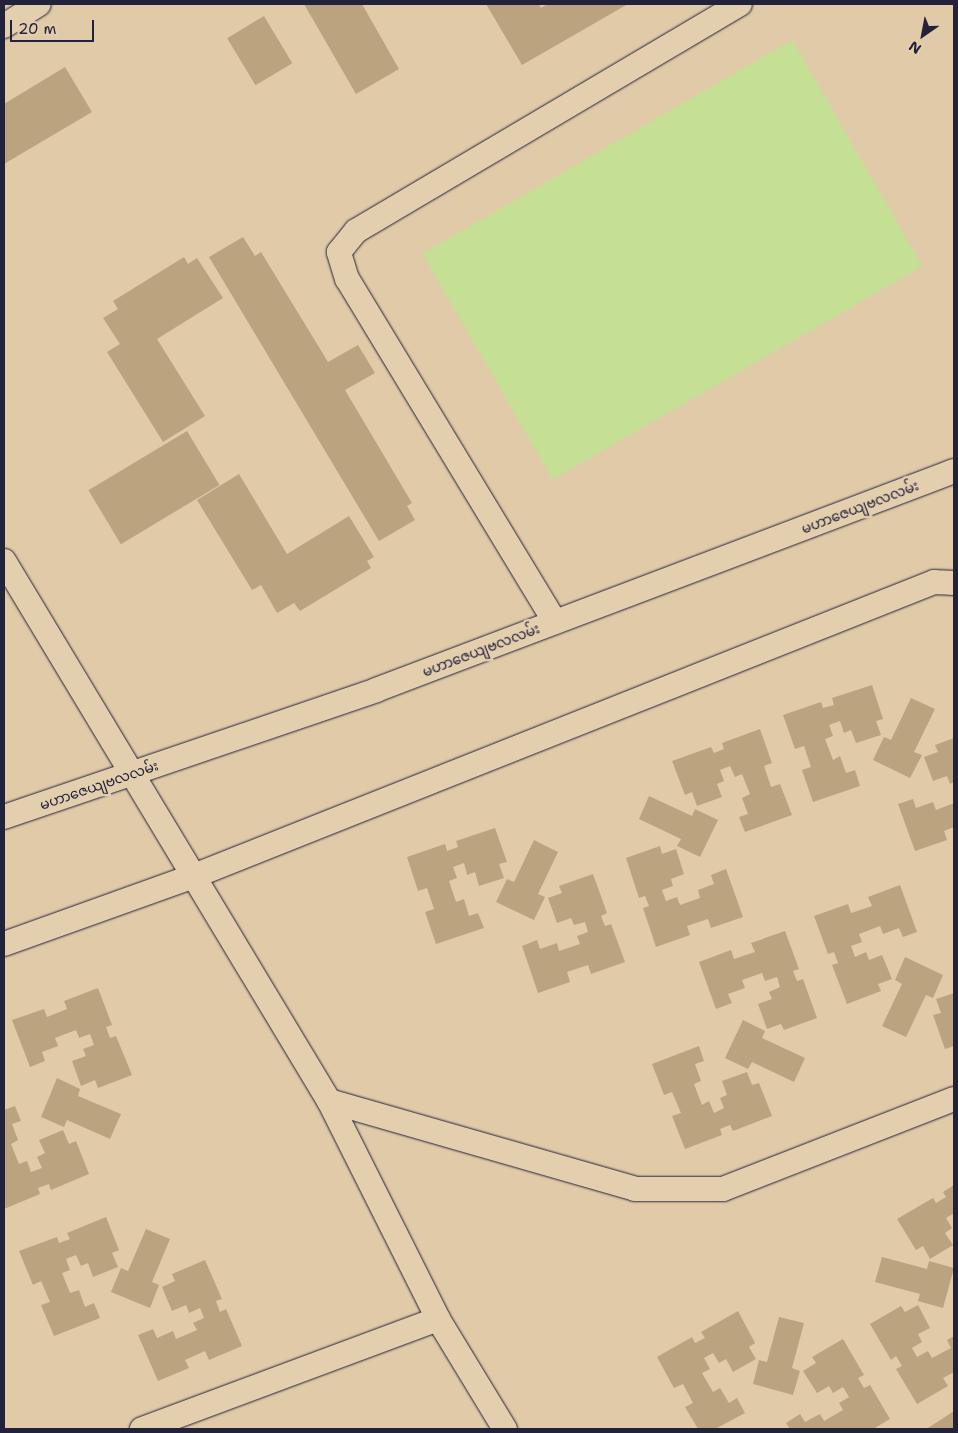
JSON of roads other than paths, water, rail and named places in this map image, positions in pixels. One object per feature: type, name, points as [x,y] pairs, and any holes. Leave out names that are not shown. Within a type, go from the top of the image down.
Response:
[{"type":"street","points":[[4,26],[39,4]]},
{"type":"street","points":[[555,622],[347,279],[340,252],[356,231],[740,4]]},
{"type":"street","name":"မဟာဇေယျဗလလမ်း","points":[[4,817],[376,690],[954,471]]},
{"type":"street","points":[[4,561],[329,1101],[438,1319],[505,1429]]},
{"type":"street","points":[[4,944],[194,876],[934,582],[954,583]]},
{"type":"street","points":[[329,1101],[635,1189],[723,1189],[954,1099]]},
{"type":"street","points":[[142,1429],[438,1319]]}]
